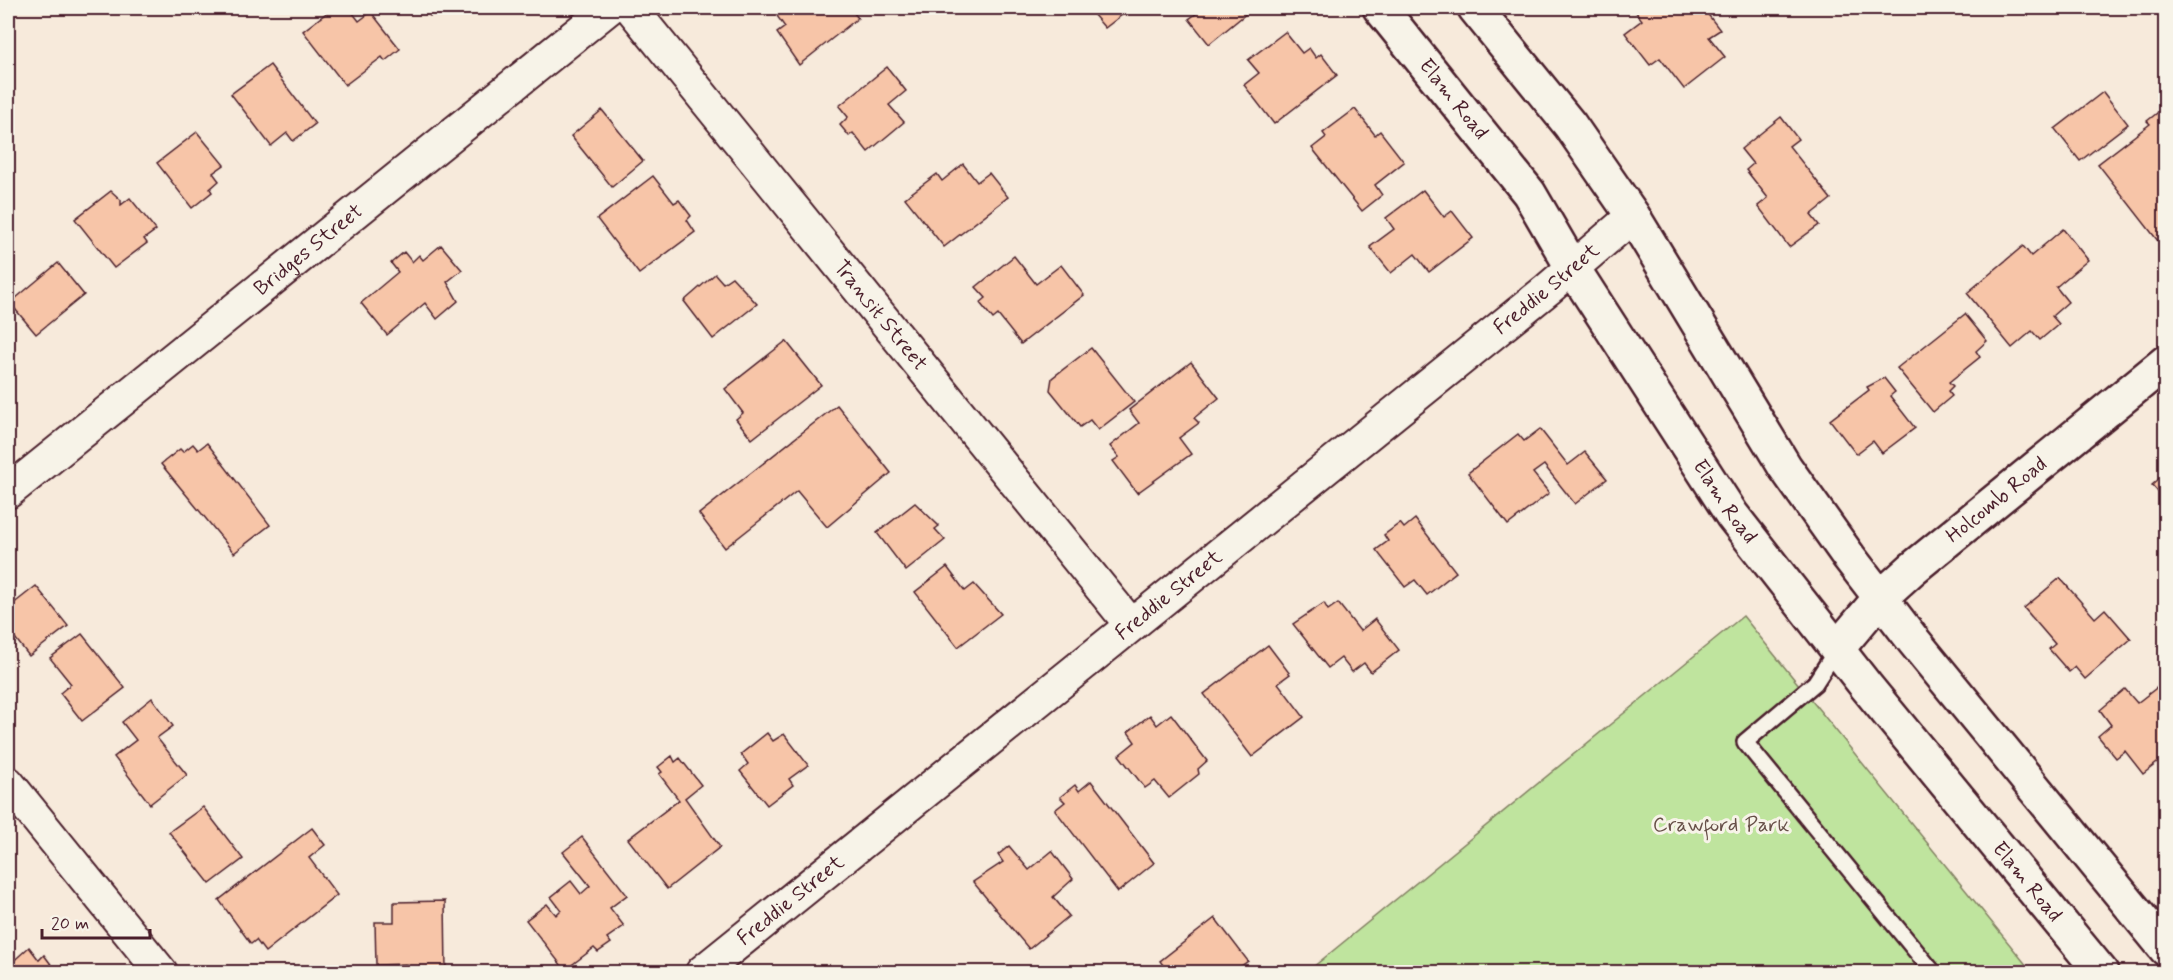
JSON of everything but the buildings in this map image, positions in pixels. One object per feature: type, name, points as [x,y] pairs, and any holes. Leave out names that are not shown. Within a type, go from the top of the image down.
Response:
[{"type":"main road","name":"Elam Road","points":[[1380,8],[1529,193],[1572,267],[1732,515],[1837,649],[2101,972]]},
{"type":"main road","points":[[1475,8],[1570,125],[1633,216],[1785,467],[1880,598],[2166,949]]},
{"type":"main road","name":"Holcomb Road","points":[[1837,649],[1880,598],[1912,569],[2166,362]]},
{"type":"street","name":"Bridges Street","points":[[8,492],[609,8]]},
{"type":"street","name":"Transit Street","points":[[631,8],[1131,625]]},
{"type":"street","name":"Freddie Street","points":[[702,972],[1548,289],[1633,216]]},
{"type":"street","points":[[8,783],[161,972]]},
{"type":"lane","points":[[1837,649],[1815,683],[1745,742],[1933,972]]},
{"type":"green space","name":"Crawford Park","points":[[1743,616],[2032,972],[1307,972]]}]
